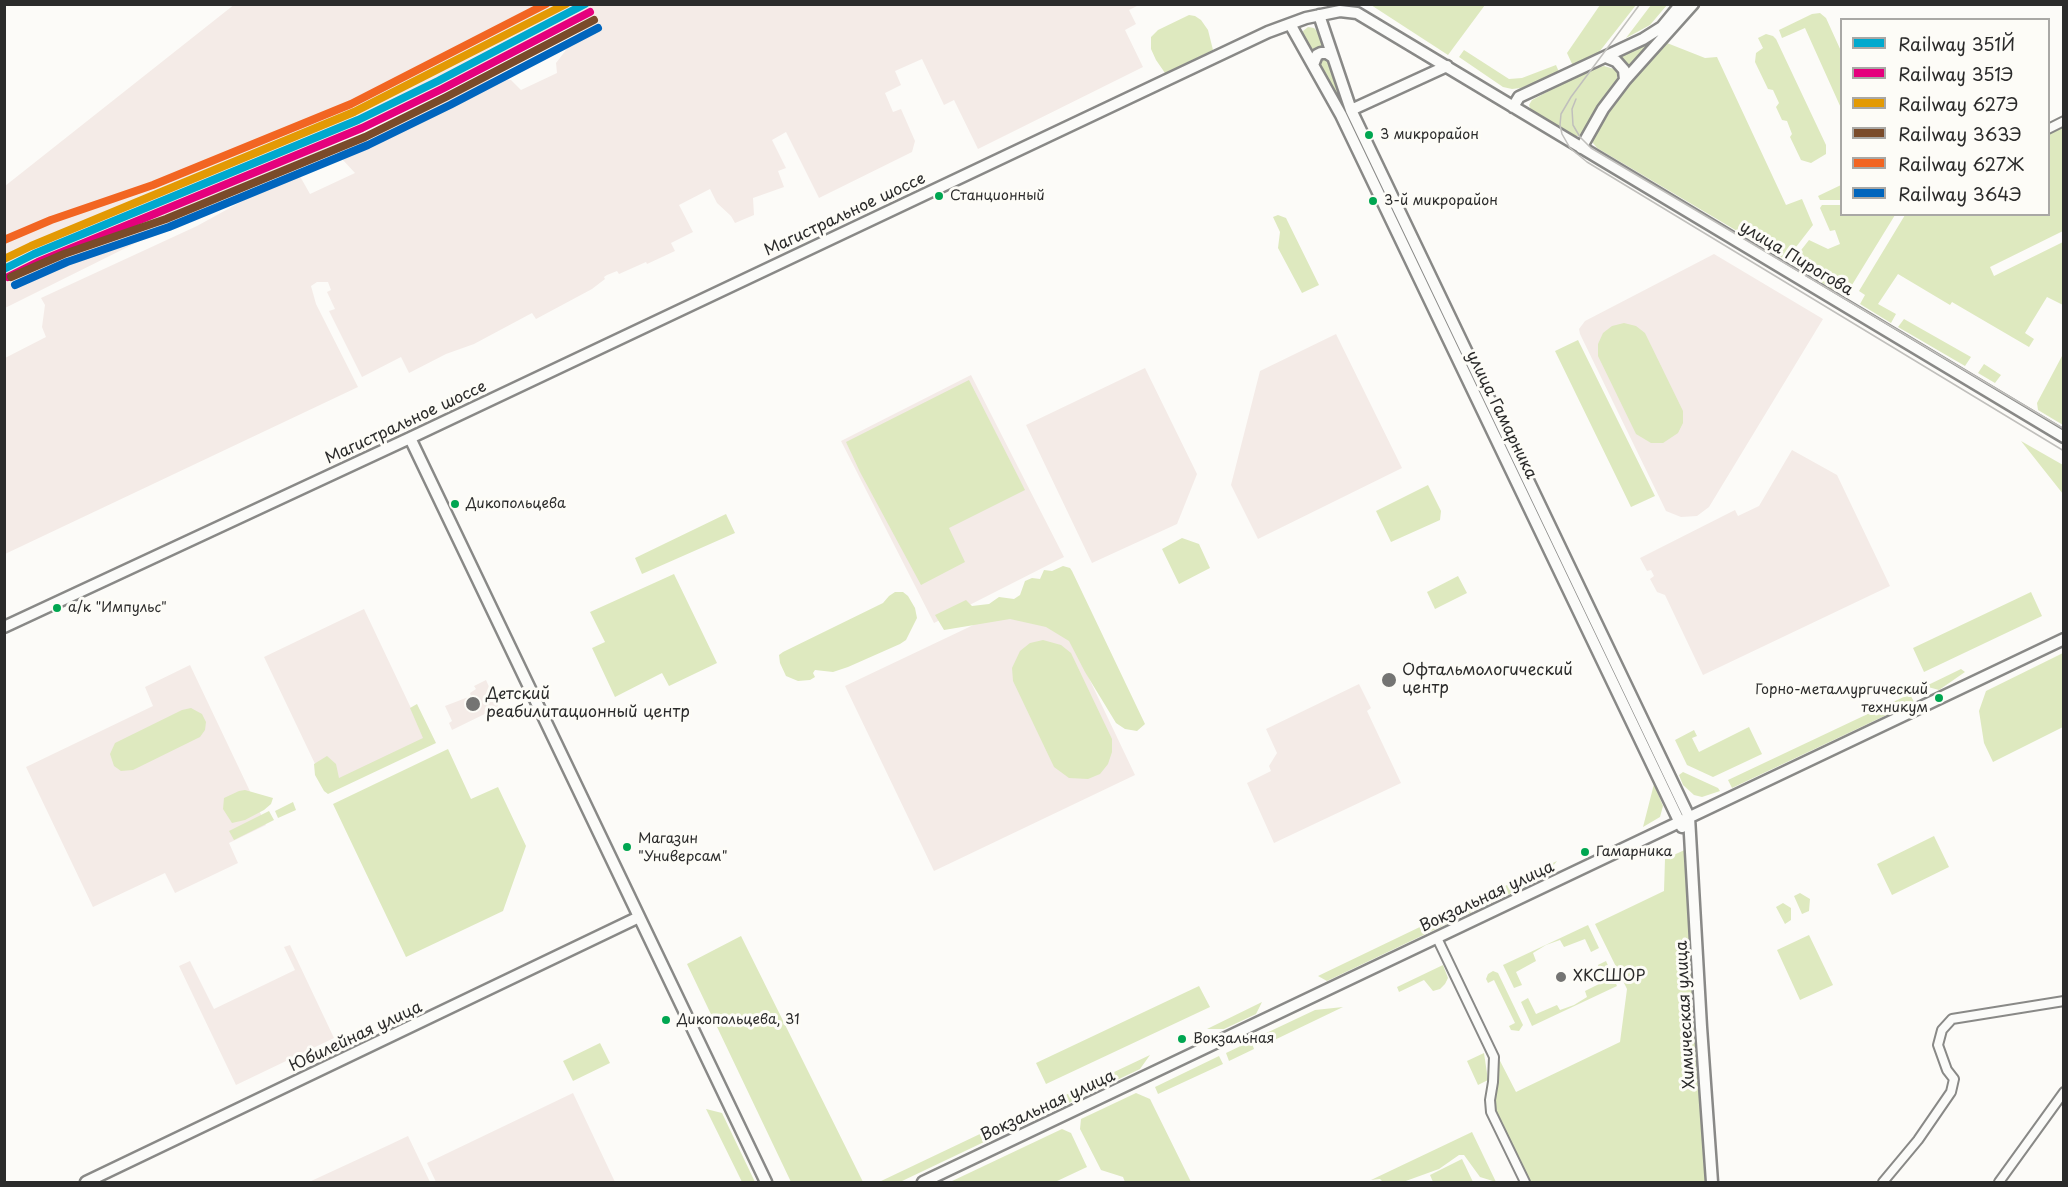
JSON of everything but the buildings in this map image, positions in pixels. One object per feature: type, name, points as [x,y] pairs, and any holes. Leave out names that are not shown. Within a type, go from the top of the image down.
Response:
[{"type":"main road","points":[[1514,107],[1519,96],[1643,39],[1662,27],[1681,4]]},
{"type":"main road","points":[[1581,148],[1603,109],[1625,80],[1693,4]]},
{"type":"main road","name":"Магистральное шоссе","points":[[4,627],[410,438],[1259,36],[1290,24],[1340,11],[1357,13],[1514,107]]},
{"type":"main road","name":"улица Гамарника","points":[[1319,15],[1351,110],[1684,820]]},
{"type":"main road","name":"улица Гамарника","points":[[1290,24],[1341,115],[1684,820]]},
{"type":"main road","points":[[1313,65],[1321,53],[1328,53],[1334,57]]},
{"type":"main road","points":[[1606,57],[1616,61],[1624,70],[1625,80]]},
{"type":"main road","points":[[1351,110],[1447,66]]},
{"type":"main road","name":"улица Пирогова","points":[[1514,107],[2064,437]]},
{"type":"main road","points":[[410,438],[766,1182]]},
{"type":"main road","name":"Вокзальная улица","points":[[923,1182],[2064,639]]},
{"type":"main road","name":"Химическая улица","points":[[1684,820],[1691,846],[1701,1037],[1712,1182]]},
{"type":"main road","name":"Юбилейная улица","points":[[86,1182],[639,917]]},
{"type":"street","points":[[2050,128],[2064,121]]},
{"type":"street","points":[[1437,938],[1494,1057],[1491,1112],[1525,1182]]},
{"type":"street","points":[[1882,1182],[1918,1140],[1951,1092],[1954,1079],[1947,1070],[1938,1045],[1942,1030],[1952,1019],[2064,1001]]},
{"type":"street","points":[[1999,1182],[2064,1092]]},
{"type":"shaded area","points":[[235,4],[1139,5],[1129,10],[1136,24],[1125,30],[1143,67],[978,149],[954,100],[944,105],[922,59],[895,71],[901,85],[885,93],[893,112],[901,109],[915,141],[912,152],[819,198],[786,132],[772,140],[786,168],[778,171],[784,187],[753,198],[754,215],[735,223],[717,203],[710,189],[679,205],[693,232],[671,243],[675,251],[619,274],[617,271],[607,275],[592,289],[536,319],[532,313],[474,344],[446,354],[409,373],[401,357],[362,377],[329,311],[335,309],[327,292],[331,290],[328,282],[317,282],[311,286],[316,304],[358,387],[5,554],[5,358],[46,337],[42,327],[45,305],[41,298],[197,226],[297,171],[310,194],[355,173],[342,159],[339,152],[343,145],[488,79],[511,80],[521,90],[557,73],[556,63],[582,29],[580,22],[568,24],[379,122],[5,308],[5,186]]},
{"type":"shaded area","points":[[1714,254],[1823,319],[1709,507],[1697,516],[1681,517],[1666,511],[1579,329],[1585,321]]},
{"type":"shaded area","points":[[1336,334],[1402,468],[1258,539],[1231,485],[1260,371]]},
{"type":"shaded area","points":[[1145,368],[1197,474],[1177,524],[1092,563],[1026,425]]},
{"type":"shaded area","points":[[971,375],[1064,557],[934,623],[841,441]]},
{"type":"shaded area","points":[[1792,450],[1837,475],[1890,586],[1703,675],[1665,595],[1657,592],[1650,579],[1654,576],[1651,570],[1647,571],[1640,558],[1735,510],[1738,516],[1759,506]]},
{"type":"shaded area","points":[[1047,590],[1135,775],[934,871],[845,686]]},
{"type":"shaded area","points":[[364,609],[428,744],[328,791],[264,657]]},
{"type":"shaded area","points":[[190,665],[266,825],[229,843],[238,863],[175,893],[165,873],[93,907],[26,767],[153,706],[145,687]]},
{"type":"shaded area","name":"Детский реабилитационный центр","points":[[486,680],[499,707],[452,730],[449,723],[452,721],[445,706],[471,696],[470,693],[476,689],[474,686]]},
{"type":"shaded area","points":[[1359,684],[1371,708],[1367,711],[1401,783],[1274,843],[1247,783],[1271,771],[1269,766],[1277,753],[1266,729]]},
{"type":"shaded area","points":[[290,945],[334,1038],[236,1085],[179,966],[190,961],[214,1009],[295,970],[284,947]]},
{"type":"shaded area","points":[[573,1093],[615,1182],[436,1182],[427,1163]]},
{"type":"shaded area","points":[[408,1136],[430,1182],[309,1182],[389,1145]]},
{"type":"green space","points":[[1371,4],[1485,5],[1448,55]]},
{"type":"green space","points":[[1600,5],[1636,5],[1596,56],[1573,66],[1567,53]]},
{"type":"green space","points":[[1651,5],[1667,5],[1650,25],[1626,38]]},
{"type":"green space","points":[[1820,13],[1826,18],[1840,49],[1840,106],[1805,28],[1782,38],[1779,30],[1812,14]]},
{"type":"green space","points":[[1189,15],[1201,20],[1208,30],[1213,50],[1165,73],[1151,49],[1151,37],[1158,30]]},
{"type":"green space","points":[[1308,27],[1318,32],[1348,112],[1450,327],[1302,36],[1303,31]]},
{"type":"green space","points":[[1766,34],[1776,39],[1826,145],[1826,154],[1811,163],[1801,160],[1790,137],[1792,134],[1787,121],[1782,120],[1776,107],[1779,103],[1773,90],[1768,89],[1755,62],[1756,53],[1763,48],[1758,38]]},
{"type":"green space","points":[[1654,40],[1629,70],[1618,58]]},
{"type":"green space","points":[[1667,43],[1705,58],[1717,57],[1786,205],[1802,199],[1813,225],[1786,260],[1597,148],[1593,143],[1592,136],[1612,104],[1657,49]]},
{"type":"green space","points":[[1464,50],[1509,79],[1522,78],[1556,65],[1559,72],[1521,88],[1503,87],[1459,57]]},
{"type":"green space","points":[[1604,66],[1617,72],[1617,81],[1585,132],[1579,136],[1572,136],[1532,113],[1529,105],[1532,100],[1586,71]]},
{"type":"green space","points":[[2063,127],[2063,231],[1990,267],[1994,276],[2063,242],[2063,305],[2047,297],[2025,333],[2034,339],[2029,347],[1952,302],[1950,305],[1898,274],[1878,304],[1896,314],[1891,323],[1860,304],[1865,295],[1859,291],[1904,216],[2050,216],[2050,134]]},
{"type":"green space","points":[[1840,185],[1840,200],[1820,200],[1818,196]]},
{"type":"green space","points":[[1822,205],[1840,205],[1840,216],[1894,216],[1852,285],[1842,279],[1835,291],[1791,263],[1809,240],[1828,249],[1840,244],[1835,230],[1830,231],[1820,208]]},
{"type":"green space","points":[[1278,215],[1286,218],[1319,285],[1302,293],[1278,248],[1280,232],[1273,217]]},
{"type":"green space","points":[[1904,319],[1971,357],[1965,366],[1898,327]]},
{"type":"green space","points":[[1624,323],[1636,326],[1645,333],[1683,411],[1683,423],[1678,433],[1663,443],[1651,443],[1636,434],[1598,356],[1598,344],[1603,333],[1612,326]]},
{"type":"green space","points":[[1578,340],[1655,496],[1631,507],[1555,351]]},
{"type":"green space","points":[[2062,356],[2064,357],[2063,425],[2038,410],[2037,403]]},
{"type":"green space","points":[[1984,364],[2001,375],[1995,383],[1978,373]]},
{"type":"green space","points":[[969,380],[1025,490],[949,528],[965,562],[921,585],[846,442]]},
{"type":"green space","points":[[2021,441],[2063,465],[2063,494]]},
{"type":"green space","points":[[1428,485],[1441,511],[1440,520],[1391,542],[1376,511]]},
{"type":"green space","points":[[726,514],[735,533],[642,574],[635,558]]},
{"type":"green space","points":[[1182,538],[1199,544],[1210,568],[1179,584],[1162,549]]},
{"type":"green space","points":[[1063,566],[1072,571],[1145,724],[1137,731],[1125,729],[1116,723],[1069,641],[1046,627],[1010,619],[944,630],[935,615],[966,600],[972,606],[989,604],[999,597],[1014,599],[1020,595],[1025,581],[1032,578],[1040,579],[1044,570],[1052,571]]},
{"type":"green space","points":[[674,574],[717,663],[669,686],[662,673],[615,697],[592,648],[605,642],[590,612]]},
{"type":"green space","points":[[1458,576],[1467,593],[1435,609],[1427,592]]},
{"type":"green space","points":[[895,592],[903,592],[908,596],[915,608],[917,618],[906,640],[833,672],[815,670],[813,673],[815,677],[810,680],[798,681],[786,676],[779,655],[883,603]]},
{"type":"green space","points":[[2031,592],[2042,616],[1924,672],[1913,648]]},
{"type":"green space","points":[[1043,640],[1061,645],[1071,653],[1112,739],[1112,752],[1108,764],[1100,774],[1088,779],[1069,778],[1054,767],[1013,681],[1012,668],[1020,651],[1030,643]]},
{"type":"green space","points":[[2063,653],[2063,727],[1993,762],[1984,743],[1979,711],[1986,691]]},
{"type":"green space","points":[[1961,669],[1965,672],[1939,690],[1928,687],[1928,685]]},
{"type":"green space","points":[[1910,694],[1914,702],[1732,788],[1728,780]]},
{"type":"green space","points":[[417,704],[436,743],[328,794],[324,791],[315,775],[314,764],[327,756],[336,764],[339,778],[423,738],[410,708]]},
{"type":"green space","points":[[191,708],[202,714],[206,722],[205,730],[200,737],[133,770],[121,771],[114,766],[110,754],[115,743],[182,710]]},
{"type":"green space","points":[[1749,727],[1762,754],[1713,777],[1687,765],[1675,740],[1694,730],[1697,736],[1692,738],[1699,752]]},
{"type":"green space","points":[[448,749],[471,799],[498,787],[526,846],[503,911],[406,957],[333,804]]},
{"type":"green space","points":[[1683,772],[1720,791],[1702,797],[1694,795],[1683,785],[1679,775]]},
{"type":"green space","points":[[1654,784],[1663,806],[1660,817],[1643,827]]},
{"type":"green space","points":[[245,790],[273,798],[271,804],[245,820],[232,823],[223,809],[224,798]]},
{"type":"green space","points":[[293,802],[296,810],[278,818],[275,811]]},
{"type":"green space","points":[[269,811],[274,820],[234,840],[229,831]]},
{"type":"green space","points":[[1934,836],[1949,867],[1892,895],[1877,864]]},
{"type":"green space","points":[[1691,847],[1712,1182],[1525,1182],[1490,1100],[1494,1057],[1497,1055],[1516,1092],[1620,1042],[1627,989],[1595,924],[1664,891],[1665,859]]},
{"type":"green space","points":[[1557,861],[1543,878],[1327,981],[1318,976]]},
{"type":"green space","points":[[1800,893],[1810,899],[1809,911],[1802,914],[1794,896]]},
{"type":"green space","points":[[1783,903],[1791,908],[1791,920],[1785,924],[1776,907]]},
{"type":"green space","points":[[1588,925],[1599,948],[1591,952],[1585,939],[1564,947],[1560,940],[1546,945],[1533,953],[1536,961],[1516,972],[1522,985],[1514,988],[1503,965]]},
{"type":"green space","points":[[1809,935],[1833,985],[1800,1000],[1777,950]]},
{"type":"green space","points":[[741,936],[863,1182],[791,1182],[687,964]]},
{"type":"green space","points":[[1606,961],[1617,986],[1532,1026],[1521,1002],[1528,998],[1536,1014],[1557,1005],[1560,1010],[1574,1005],[1587,997],[1585,991],[1605,981],[1598,965]]},
{"type":"green space","points":[[1443,965],[1448,978],[1440,989],[1433,991],[1424,980],[1399,992],[1397,987]]},
{"type":"green space","points":[[1493,971],[1498,973],[1523,1025],[1519,1031],[1511,1030],[1509,1026],[1515,1023],[1494,980],[1488,983],[1486,979]]},
{"type":"green space","points":[[1199,986],[1210,1007],[1046,1084],[1036,1063]]},
{"type":"green space","points":[[1262,1002],[1256,1014],[1224,1029],[1207,1029]]},
{"type":"green space","points":[[1343,1007],[1264,1045],[1260,1036],[1315,1010]]},
{"type":"green space","points":[[1251,1041],[1254,1049],[1229,1061],[1226,1053]]},
{"type":"green space","points":[[600,1043],[610,1063],[573,1081],[563,1061]]},
{"type":"green space","points":[[1484,1053],[1488,1080],[1478,1085],[1467,1061]]},
{"type":"green space","points":[[1150,1055],[1140,1069],[1069,1103],[1055,1100]]},
{"type":"green space","points":[[1219,1056],[1223,1064],[1158,1094],[1155,1087]]},
{"type":"green space","points":[[1136,1093],[1150,1099],[1191,1182],[1125,1182],[1123,1177],[1101,1170],[1080,1129],[1081,1119]]},
{"type":"green space","points":[[1043,1104],[1047,1112],[900,1182],[879,1182]]},
{"type":"green space","points":[[706,1109],[722,1113],[755,1182],[742,1182]]},
{"type":"green space","points":[[1062,1129],[1071,1133],[1087,1167],[1055,1182],[950,1182]]},
{"type":"green space","points":[[1472,1132],[1496,1182],[1480,1177],[1464,1155],[1459,1155],[1439,1169],[1403,1182],[1371,1180]]},
{"type":"green space","points":[[1462,1159],[1473,1182],[1433,1182],[1430,1175]]},
{"type":"tram line","points":[[1640,4],[1561,114],[1562,134],[1570,148],[1587,162],[2064,451]]},
{"type":"tram line","points":[[1576,99],[1572,109],[1573,125],[1580,137],[1591,148],[2064,429]]},
{"type":"rail line","name":"627Ж","points":[[4,240],[51,220],[153,185],[351,104],[546,4]]},
{"type":"rail line","name":"627Э","points":[[4,259],[354,112],[566,4]]},
{"type":"rail line","name":"351Й","points":[[4,269],[34,254],[358,120],[585,4]]},
{"type":"rail line","name":"351Э","points":[[8,277],[38,262],[362,128],[590,12]]},
{"type":"rail line","name":"363Э","points":[[11,277],[64,254],[166,219],[365,137],[594,20]]},
{"type":"rail line","name":"364Э","points":[[15,285],[67,262],[169,227],[368,145],[598,28]]},
{"type":"place","name":"3 микрорайон","points":[[1369,135]]},
{"type":"place","name":"Станционный","points":[[939,196]]},
{"type":"place","name":"3-й микрорайон","points":[[1373,201]]},
{"type":"place","name":"Дикопольцева","points":[[455,504]]},
{"type":"place","name":"а/к \"Импульс\"","points":[[57,608]]},
{"type":"place","name":"Офтальмологический центр","points":[[1389,680]]},
{"type":"place","name":"Горно-металлургический техникум","points":[[1939,698]]},
{"type":"place","name":"Детский реабилитационный центр","points":[[473,704]]},
{"type":"place","name":"Магазин \"Универсам\"","points":[[627,847]]},
{"type":"place","name":"Гамарника","points":[[1585,852]]},
{"type":"place","name":"ХКСШОР","points":[[1561,977]]},
{"type":"place","name":"Дикопольцева, 31","points":[[666,1020]]},
{"type":"place","name":"Вокзальная","points":[[1182,1039]]}]
